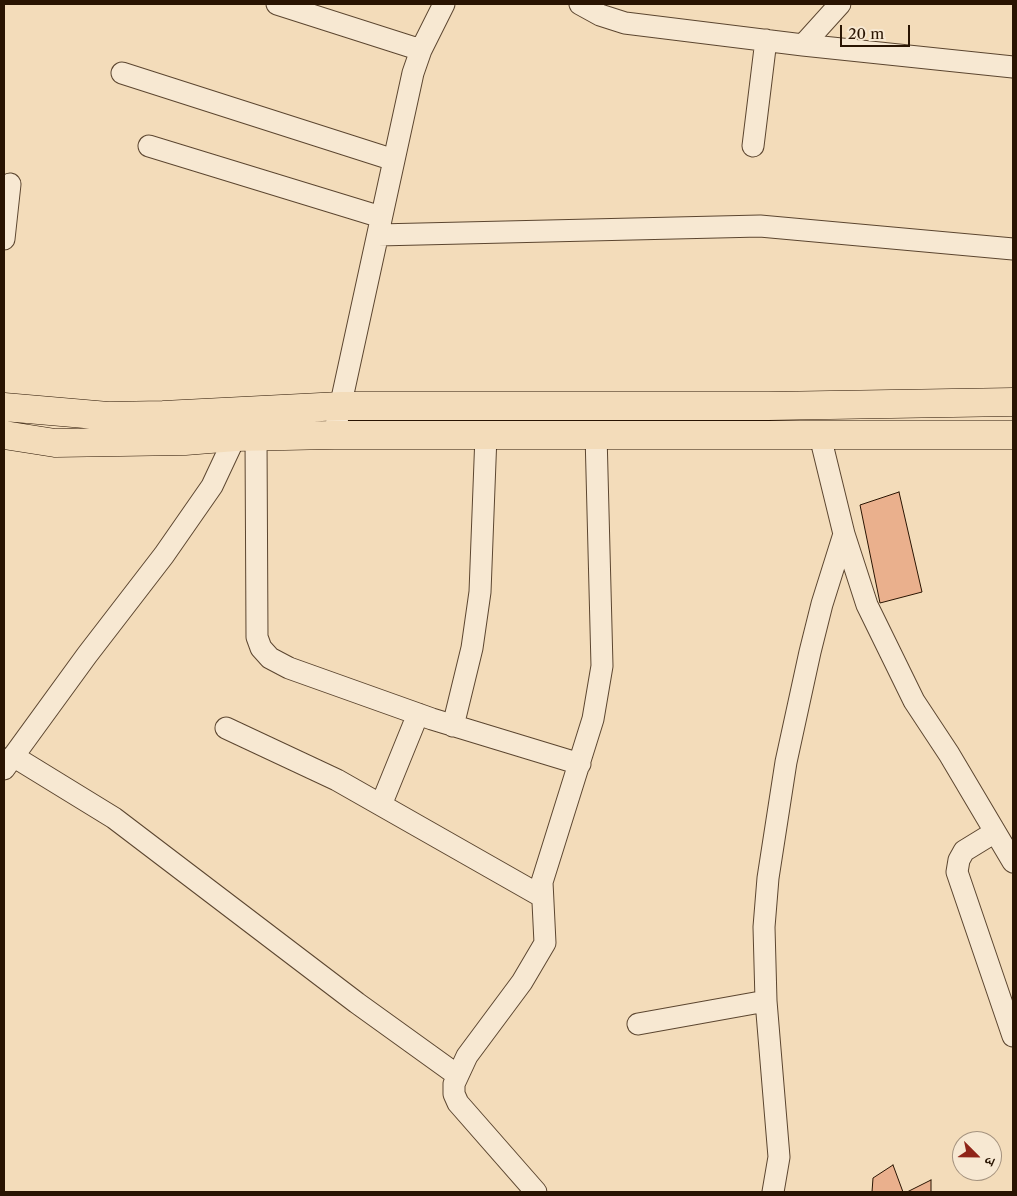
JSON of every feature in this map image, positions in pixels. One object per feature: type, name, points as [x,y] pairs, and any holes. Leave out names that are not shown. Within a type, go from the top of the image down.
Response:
[{"type":"main road","points":[[4,407],[108,416],[341,406],[769,406],[1013,402]]},
{"type":"main road","points":[[4,435],[55,443],[334,436],[596,434],[1013,435]]},
{"type":"street","points":[[277,4],[421,50]]},
{"type":"street","points":[[334,436],[413,73],[421,50],[444,4]]},
{"type":"street","points":[[580,4],[600,15],[625,22],[803,45],[1013,66]]},
{"type":"street","points":[[803,45],[840,4]]},
{"type":"street","points":[[753,146],[766,40]]},
{"type":"street","points":[[122,73],[394,160]]},
{"type":"street","points":[[149,146],[379,226],[760,226],[1013,249]]},
{"type":"street","points":[[4,240],[10,184]]},
{"type":"street","points":[[536,1192],[458,1103],[454,1094],[457,1075],[467,1056],[540,955],[545,943],[546,929],[541,896],[547,860],[580,764],[593,719],[602,666],[596,434]]},
{"type":"street","points":[[453,726],[472,648],[480,592],[486,435]]},
{"type":"street","points":[[820,436],[844,534],[867,605],[914,701],[949,754],[1013,862]]},
{"type":"street","points":[[245,437],[257,637],[261,648],[270,658],[288,668],[453,726],[580,764]]},
{"type":"street","points":[[245,437],[169,548],[8,762],[114,818],[357,1003],[457,1075]]},
{"type":"street","points":[[773,1192],[779,1156],[766,1001],[764,927],[779,806],[812,642],[844,534]]},
{"type":"street","points":[[381,805],[418,714]]},
{"type":"street","points":[[226,728],[337,780],[541,896]]},
{"type":"street","points":[[995,832],[964,852],[959,860],[957,872],[1013,1036]]},
{"type":"street","points":[[638,1024],[766,1001]]},
{"type":"building","points":[[899,492],[922,592],[880,603],[860,505]]},
{"type":"building","points":[[893,1165],[903,1192],[872,1192],[873,1178]]},
{"type":"building","points":[[931,1180],[931,1192],[907,1192]]}]
